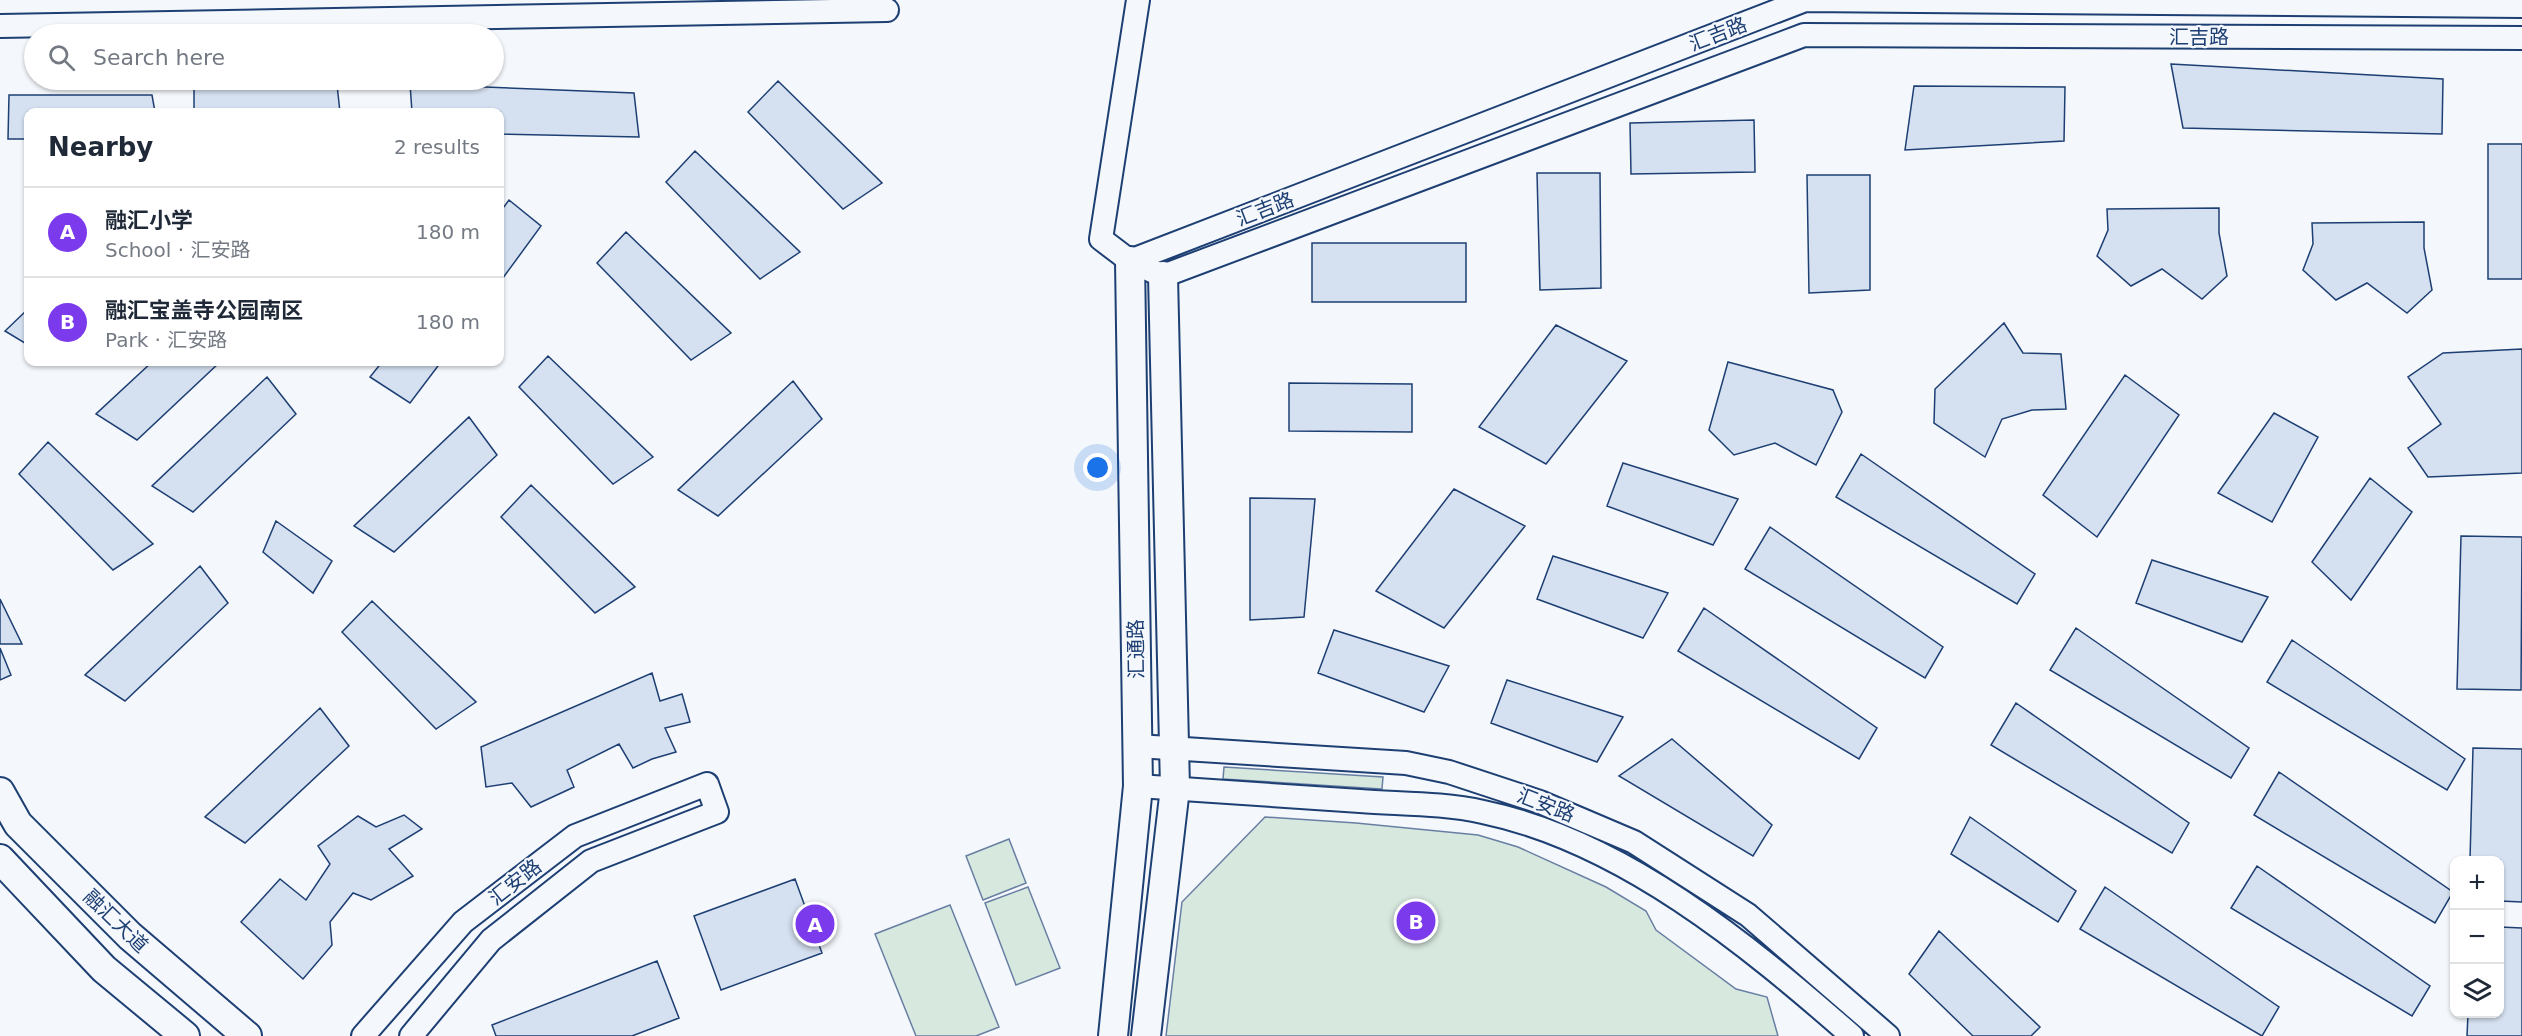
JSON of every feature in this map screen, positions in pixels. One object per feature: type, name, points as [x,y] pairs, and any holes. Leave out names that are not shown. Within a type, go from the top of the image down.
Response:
[{"type":"main road","name":"汇通路","points":[[1113,1036],[1138,786],[1130,261]]},
{"type":"main road","name":"汇通路","points":[[1146,1036],[1175,788],[1163,276]]},
{"type":"main road","name":"融汇大道","points":[[0,792],[18,824],[130,936],[247,1036]]},
{"type":"main road","name":"融汇大道","points":[[0,860],[104,969],[185,1036]]},
{"type":"street","points":[[1138,0],[1101,239],[1130,261],[1163,276]]},
{"type":"street","name":"汇吉路","points":[[1130,261],[1805,0],[2522,6]]},
{"type":"street","points":[[111,24],[887,10]]},
{"type":"street","points":[[0,26],[24,26]]},
{"type":"street","name":"汇吉路","points":[[1163,276],[1804,35],[2522,38]]},
{"type":"street","name":"汇安路","points":[[1137,746],[1406,763],[1449,772],[1540,801],[1635,842],[1748,915],[1888,1036]]},
{"type":"street","name":"汇安路","points":[[363,1036],[463,922],[575,836],[707,784],[717,812],[591,861],[490,940],[411,1036]]},
{"type":"street","name":"汇安路","points":[[1138,786],[1431,806],[1481,811],[1529,825],[1618,862],[1732,936],[1829,1028],[1852,1036]]},
{"type":"street","points":[[1829,1028],[1850,1003]]},
{"type":"shaded area","points":[[1224,767],[1383,777],[1382,789],[1223,779]]},
{"type":"shaded area","points":[[1265,817],[1478,835],[1518,847],[1606,887],[1646,911],[1656,930],[1736,989],[1767,997],[1778,1036],[1166,1036],[1182,902]]},
{"type":"shaded area","points":[[1009,839],[1026,883],[983,900],[966,856]]},
{"type":"shaded area","points":[[1028,887],[1060,968],[1016,985],[985,903]]},
{"type":"shaded area","points":[[950,905],[999,1027],[976,1036],[916,1036],[875,934]]},
{"type":"building","points":[[2171,64],[2443,79],[2442,134],[2183,128]]},
{"type":"building","points":[[778,81],[882,183],[843,209],[748,112]]},
{"type":"building","points":[[1914,86],[2065,87],[2064,141],[1905,150]]},
{"type":"building","points":[[504,88],[634,93],[639,137],[504,134],[504,108],[412,108],[410,90],[504,90]]},
{"type":"building","points":[[194,90],[338,90],[340,108],[194,108]]},
{"type":"building","points":[[9,95],[152,95],[154,108],[24,108],[24,139],[8,139]]},
{"type":"building","points":[[1754,120],[1755,172],[1631,174],[1630,123]]},
{"type":"building","points":[[2488,144],[2522,144],[2522,279],[2488,279]]},
{"type":"building","points":[[695,151],[800,252],[760,279],[666,182]]},
{"type":"building","points":[[1537,173],[1600,173],[1601,288],[1540,290]]},
{"type":"building","points":[[1807,175],[1870,175],[1870,290],[1809,293]]},
{"type":"building","points":[[509,200],[541,226],[504,277],[504,207]]},
{"type":"building","points":[[2219,208],[2219,233],[2227,276],[2202,299],[2162,269],[2131,286],[2097,256],[2108,230],[2107,209]]},
{"type":"building","points":[[2424,222],[2424,248],[2432,290],[2407,313],[2367,283],[2336,300],[2303,270],[2313,244],[2312,223]]},
{"type":"building","points":[[626,232],[731,333],[691,360],[597,263]]},
{"type":"building","points":[[1312,243],[1466,243],[1466,302],[1312,302]]},
{"type":"building","points":[[24,313],[24,343],[5,331]]},
{"type":"building","points":[[2004,323],[2023,353],[2061,354],[2066,409],[2032,410],[2002,419],[1985,457],[1934,423],[1935,389]]},
{"type":"building","points":[[1556,325],[1627,361],[1546,464],[1479,427]]},
{"type":"building","points":[[2522,349],[2522,473],[2428,477],[2408,448],[2441,424],[2408,377],[2443,353]]},
{"type":"building","points":[[548,356],[653,457],[613,484],[519,387]]},
{"type":"building","points":[[1728,362],[1833,390],[1842,412],[1816,465],[1775,443],[1734,455],[1709,430]]},
{"type":"building","points":[[148,366],[216,366],[137,440],[96,414]]},
{"type":"building","points":[[379,366],[438,366],[410,403],[370,377]]},
{"type":"building","points":[[2125,375],[2179,415],[2097,537],[2043,495]]},
{"type":"building","points":[[267,377],[296,414],[193,512],[152,486]]},
{"type":"building","points":[[793,381],[822,419],[718,516],[678,490]]},
{"type":"building","points":[[1289,383],[1412,384],[1412,432],[1289,431]]},
{"type":"building","points":[[2274,413],[2318,437],[2272,522],[2218,493]]},
{"type":"building","points":[[469,417],[497,455],[394,552],[354,526]]},
{"type":"building","points":[[48,442],[153,544],[113,570],[19,474]]},
{"type":"building","points":[[1861,454],[2035,574],[2017,604],[1836,497]]},
{"type":"building","points":[[1623,463],[1738,499],[1713,545],[1607,506]]},
{"type":"building","points":[[2370,478],[2412,512],[2351,600],[2312,562]]},
{"type":"building","points":[[531,485],[635,587],[595,613],[501,517]]},
{"type":"building","points":[[1454,489],[1525,526],[1444,628],[1376,591]]},
{"type":"building","points":[[1250,498],[1315,499],[1304,617],[1250,620]]},
{"type":"building","points":[[276,521],[332,561],[313,593],[263,552]]},
{"type":"building","points":[[1770,527],[1943,647],[1925,678],[1745,569]]},
{"type":"building","points":[[2461,536],[2522,537],[2521,690],[2457,689]]},
{"type":"building","points":[[1553,556],[1668,593],[1643,638],[1537,599]]},
{"type":"building","points":[[2152,560],[2268,597],[2242,642],[2136,603]]},
{"type":"building","points":[[200,566],[228,603],[125,701],[85,675]]},
{"type":"building","points":[[0,599],[22,644],[0,644]]},
{"type":"building","points":[[372,601],[476,702],[436,729],[342,632]]},
{"type":"building","points":[[1704,608],[1877,728],[1859,759],[1678,651]]},
{"type":"building","points":[[2076,628],[2249,748],[2231,778],[2050,670]]},
{"type":"building","points":[[1334,630],[1449,666],[1424,712],[1318,673]]},
{"type":"building","points":[[2292,640],[2465,759],[2447,790],[2267,682]]},
{"type":"building","points":[[0,648],[11,675],[0,680]]},
{"type":"building","points":[[652,673],[660,701],[682,694],[690,722],[665,728],[676,752],[652,759],[633,768],[619,744],[567,770],[574,787],[531,807],[512,783],[486,787],[481,747]]},
{"type":"building","points":[[1507,680],[1623,717],[1597,762],[1491,723]]},
{"type":"building","points":[[2016,703],[2189,823],[2172,853],[1991,745]]},
{"type":"building","points":[[320,708],[349,746],[245,843],[205,817]]},
{"type":"building","points":[[1672,739],[1772,825],[1753,856],[1619,776]]},
{"type":"building","points":[[2473,748],[2522,749],[2522,902],[2504,901],[2504,856],[2470,856]]},
{"type":"building","points":[[2279,772],[2450,890],[2450,897],[2435,923],[2254,815]]},
{"type":"building","points":[[404,815],[422,829],[389,849],[413,876],[371,900],[353,893],[330,922],[332,945],[303,979],[241,922],[280,879],[306,900],[330,864],[318,846],[358,816],[376,827]]},
{"type":"building","points":[[1970,817],[2076,891],[2058,922],[1951,854]]},
{"type":"building","points":[[2257,866],[2430,986],[2412,1016],[2231,908]]},
{"type":"building","points":[[795,879],[822,953],[721,990],[694,916]]},
{"type":"building","points":[[2105,887],[2279,1007],[2262,1036],[2080,929]]},
{"type":"building","points":[[2504,927],[2522,928],[2522,1036],[2467,1036],[2468,1018],[2504,1018]]},
{"type":"building","points":[[1939,931],[2040,1027],[2031,1036],[1973,1036],[1909,974]]},
{"type":"building","points":[[657,961],[679,1018],[632,1036],[496,1036],[492,1025]]},
{"type":"place","name":"融汇宝盖寺公园南区","points":[[1416,921]]},
{"type":"place","name":"融汇小学","points":[[815,924]]}]
